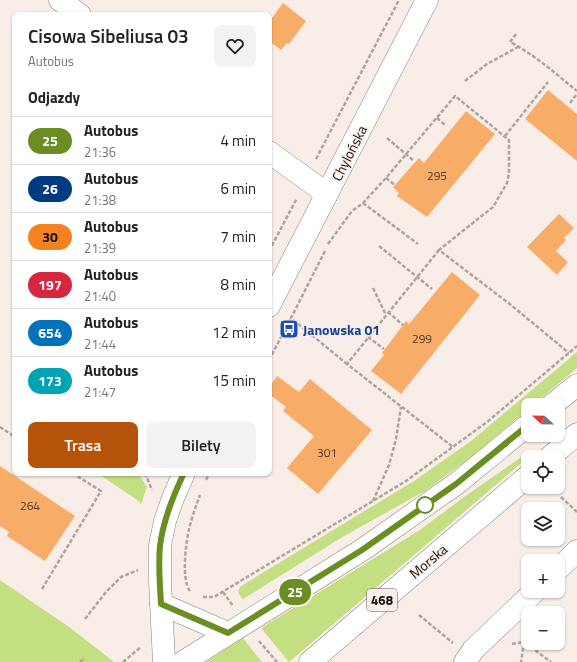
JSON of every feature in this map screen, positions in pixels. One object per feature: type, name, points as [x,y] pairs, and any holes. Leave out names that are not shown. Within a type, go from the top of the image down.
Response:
[{"type":"main road","points":[[60,0],[76,12]]},
{"type":"main road","name":"Chylońska","points":[[272,300],[427,0]]},
{"type":"main road","points":[[272,154],[327,194]]},
{"type":"main road","points":[[561,398],[577,385]]},
{"type":"main road","points":[[182,662],[362,550],[456,484],[521,431]]},
{"type":"main road","points":[[558,450],[577,434]]},
{"type":"main road","points":[[164,662],[160,545],[165,521],[183,476]]},
{"type":"main road","name":"Morska","points":[[310,662],[521,482]]},
{"type":"main road","points":[[565,562],[577,551]]},
{"type":"main road","points":[[474,658],[529,598]]},
{"type":"main road","points":[[161,604],[228,633]]},
{"type":"path","points":[[313,165],[399,0]]},
{"type":"path","points":[[516,34],[510,42],[519,47],[577,91]]},
{"type":"path","points":[[465,81],[487,64],[519,47]]},
{"type":"path","points":[[505,136],[548,82]]},
{"type":"path","points":[[570,103],[577,94]]},
{"type":"path","points":[[272,354],[328,243],[352,212],[363,203],[386,178],[455,96],[509,140],[509,173],[507,183],[493,207],[439,250],[347,364]]},
{"type":"path","points":[[436,118],[445,125]]},
{"type":"path","points":[[387,138],[414,161]]},
{"type":"path","points":[[386,178],[395,185]]},
{"type":"path","points":[[272,245],[300,191]]},
{"type":"path","points":[[363,203],[418,244]]},
{"type":"path","points":[[379,246],[432,289]]},
{"type":"path","points":[[439,250],[511,305],[569,353]]},
{"type":"path","points":[[373,288],[387,314],[403,325]]},
{"type":"path","points":[[291,318],[453,447]]},
{"type":"path","points":[[368,337],[384,349]]},
{"type":"path","points":[[198,597],[214,597],[406,481],[487,422],[577,346]]},
{"type":"path","points":[[373,502],[389,465],[402,407]]},
{"type":"path","points":[[0,427],[12,435]]},
{"type":"path","points":[[42,589],[101,491],[77,476]]},
{"type":"path","points":[[145,476],[153,495]]},
{"type":"path","points":[[204,485],[208,476]]},
{"type":"path","points":[[193,594],[188,590],[185,582],[185,565],[189,529],[201,492]]},
{"type":"path","points":[[561,497],[577,512]]},
{"type":"path","points":[[85,619],[106,592],[121,577],[142,568]]},
{"type":"path","points":[[419,615],[450,642]]},
{"type":"path","points":[[124,662],[143,646]]},
{"type":"path","points":[[521,662],[523,650]]},
{"type":"path","points":[[535,650],[551,662]]},
{"type":"path","points":[[80,662],[85,658]]},
{"type":"green space","points":[[577,352],[577,368],[541,398],[522,398]]},
{"type":"green space","points":[[521,399],[521,415],[475,454],[425,491],[344,536],[243,599],[239,594],[238,591],[241,586],[414,481],[471,441]]},
{"type":"green space","points":[[520,458],[521,463],[289,662],[261,628],[420,530]]},
{"type":"green space","points":[[102,476],[140,476],[147,487],[141,504]]},
{"type":"green space","points":[[0,580],[69,627],[114,662],[0,662]]},
{"type":"green space","points":[[243,638],[262,662],[206,662]]},
{"type":"building","points":[[283,3],[306,21],[289,44],[287,43],[281,50],[272,43],[272,18]]},
{"type":"building","points":[[548,90],[577,114],[577,161],[525,119]]},
{"type":"building","points":[[466,111],[495,134],[427,217],[397,196],[399,193],[393,187],[419,158],[424,163]]},
{"type":"building","points":[[559,214],[574,228],[564,238],[566,240],[556,251],[568,262],[557,275],[527,247]]},
{"type":"building","points":[[452,272],[480,295],[401,394],[371,371],[384,355],[382,353],[406,321],[409,324]]},
{"type":"building","points":[[277,376],[299,392],[310,379],[372,430],[318,494],[287,468],[314,436],[283,411],[286,407],[272,396],[272,384]]},
{"type":"building","points":[[0,466],[12,474],[12,476],[15,476],[75,516],[45,561],[7,536],[9,532],[0,526]]},
{"type":"bus line","name":"25","points":[[183,476],[165,521],[160,545],[161,604],[228,633],[362,550],[456,484],[521,431]]},
{"type":"place","name":"Janowska 01","points":[[289,329]]}]
